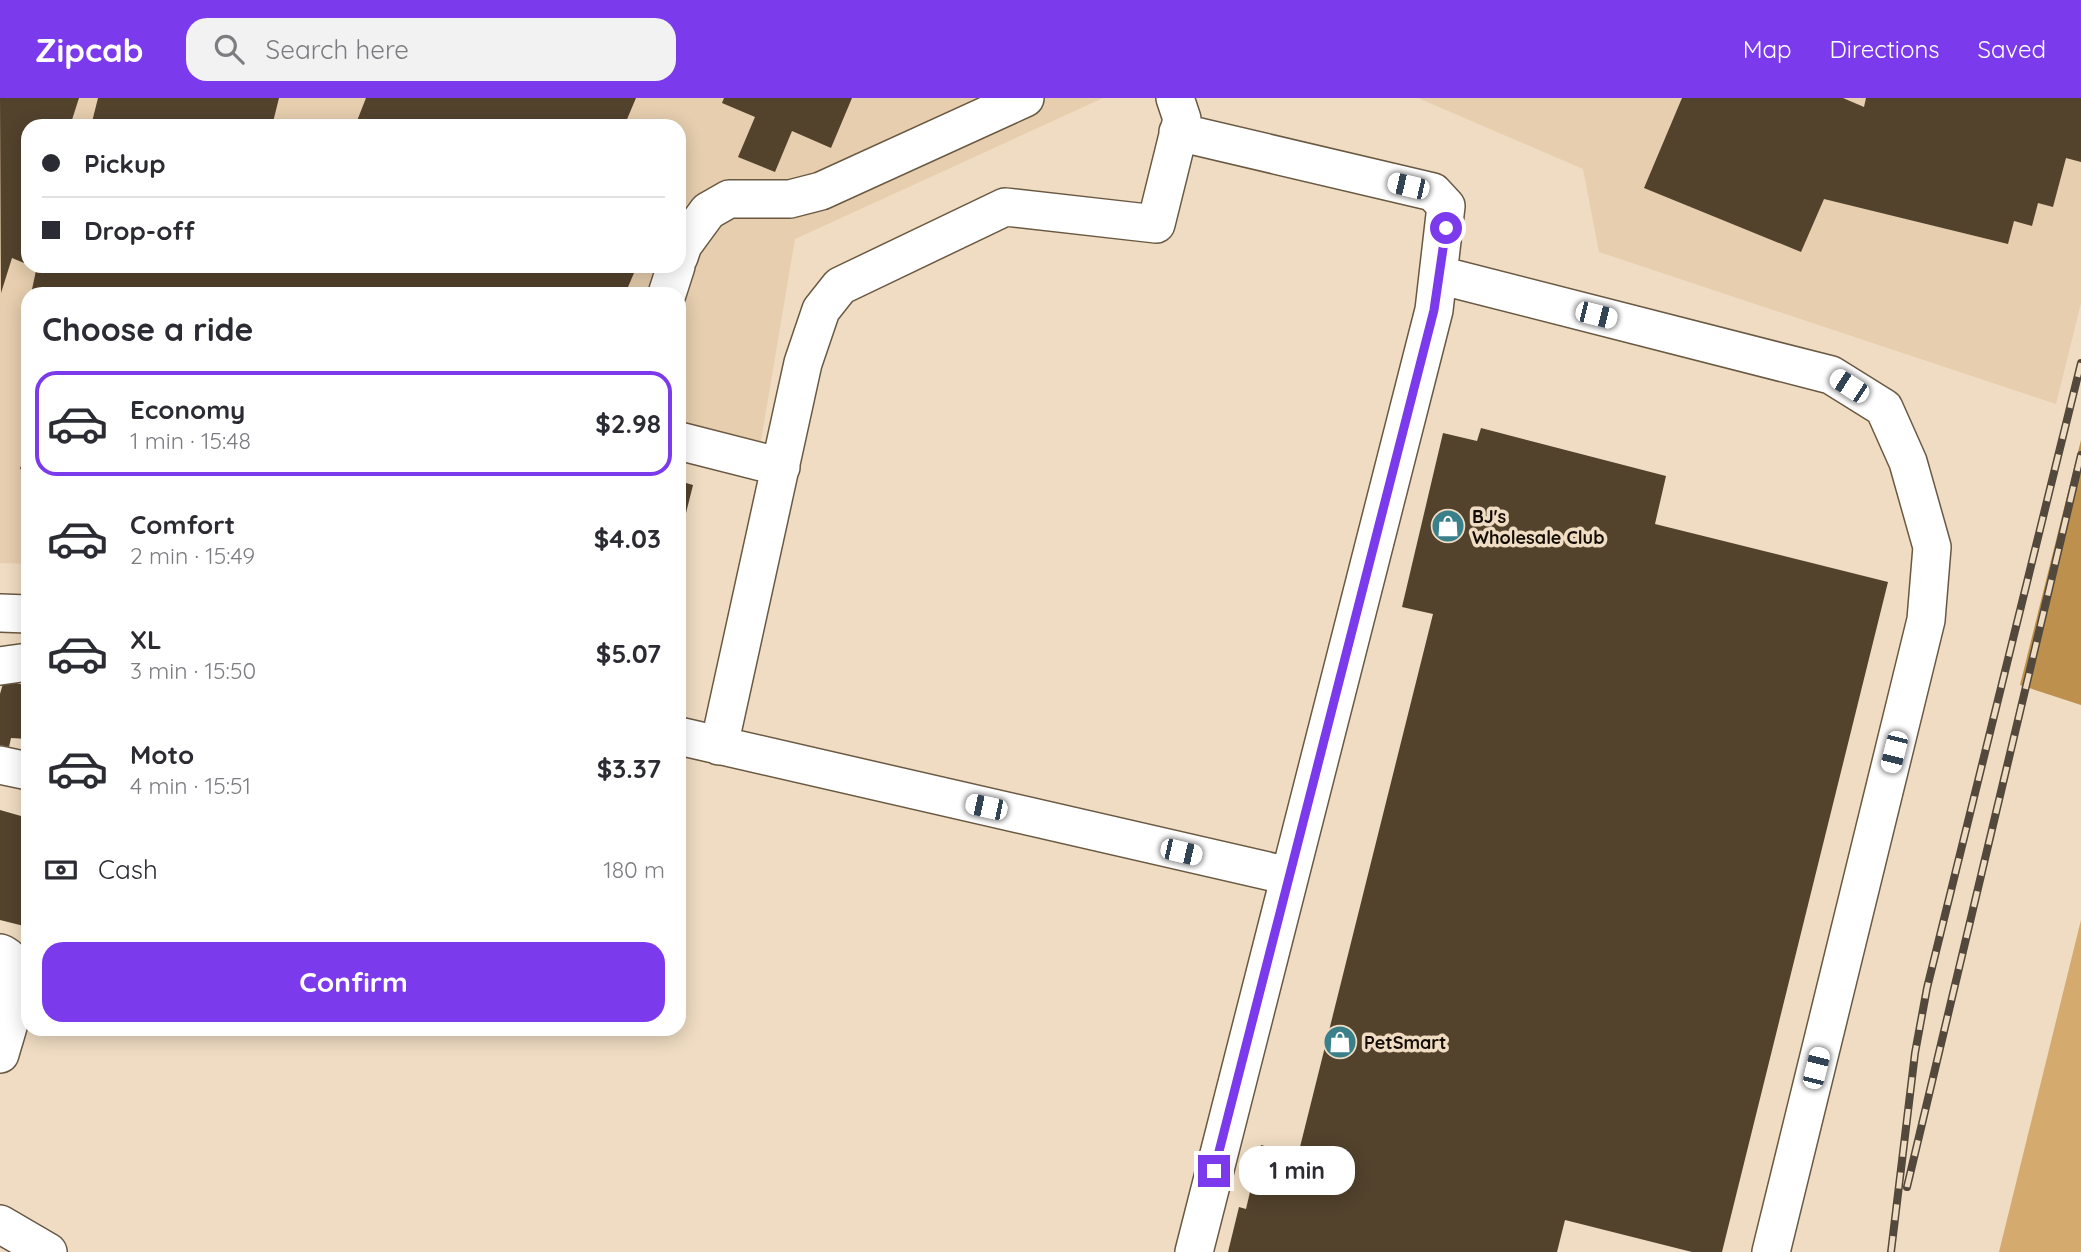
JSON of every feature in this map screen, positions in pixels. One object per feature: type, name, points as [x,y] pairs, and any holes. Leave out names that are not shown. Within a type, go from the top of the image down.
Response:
[{"type":"street","points":[[686,241],[708,211],[729,199],[790,199],[821,191],[1025,98]]},
{"type":"street","points":[[719,746],[803,363],[821,310],[840,286],[1004,207],[1156,224],[1177,115],[1433,192],[1446,206],[1434,310],[1194,1252]]},
{"type":"street","points":[[1439,275],[1831,375],[1884,408],[1908,462],[1932,547],[1926,620],[1771,1252]]},
{"type":"street","points":[[686,443],[780,467]]},
{"type":"street","points":[[0,613],[21,614]]},
{"type":"street","points":[[0,666],[21,663]]},
{"type":"street","points":[[686,739],[1289,876]]},
{"type":"street","points":[[0,765],[21,770]]},
{"type":"street","points":[[0,953],[5,955],[16,971],[18,988],[0,1054]]},
{"type":"street","points":[[6,1236],[48,1252]]},
{"type":"shaded area","points":[[0,98],[1103,98],[795,239],[759,452],[686,434],[686,287],[21,287],[21,564],[0,563]]},
{"type":"shaded area","points":[[1418,98],[2081,98],[2081,303],[2056,404],[1599,252],[1583,169]]},
{"type":"shaded area","points":[[2081,440],[2081,705],[2020,685]]},
{"type":"shaded area","points":[[2081,920],[2081,1252],[1999,1252]]},
{"type":"building","points":[[0,98],[79,98],[72,119],[21,119],[21,262],[12,258],[1,293]]},
{"type":"building","points":[[98,98],[279,98],[274,119],[93,119]]},
{"type":"building","points":[[366,98],[636,98],[627,119],[358,119]]},
{"type":"building","points":[[724,98],[852,98],[831,148],[792,131],[775,172],[738,157],[755,117],[722,103]]},
{"type":"building","points":[[1682,98],[1843,98],[1864,107],[1866,98],[2081,98],[2081,162],[2066,158],[2053,207],[2038,203],[2032,226],[2014,221],[2008,244],[1824,199],[1801,252],[1644,188]]},
{"type":"building","points":[[36,273],[634,273],[628,287],[32,287]]},
{"type":"building","points":[[1481,428],[1666,476],[1655,524],[1888,582],[1722,1252],[1692,1252],[1565,1220],[1557,1252],[1228,1252],[1239,1207],[1246,1209],[1261,1145],[1298,1155],[1433,614],[1402,607],[1443,433],[1477,441]]},
{"type":"building","points":[[686,483],[693,485],[686,513]]},
{"type":"building","points":[[4,680],[21,684],[21,739],[11,738],[9,747],[0,745],[0,694]]},
{"type":"building","points":[[0,810],[21,816],[21,925],[0,920]]},
{"type":"railway","points":[[1891,1252],[1915,1053],[1927,988],[2081,363]]},
{"type":"railway","points":[[1907,1187],[2081,455]]},
{"type":"place","name":"BJ's Wholesale Club","points":[[1448,526]]},
{"type":"place","name":"PetSmart","points":[[1340,1042]]},
{"type":"route","points":[[1214,1171],[1408,402],[1434,310],[1446,228]]}]
